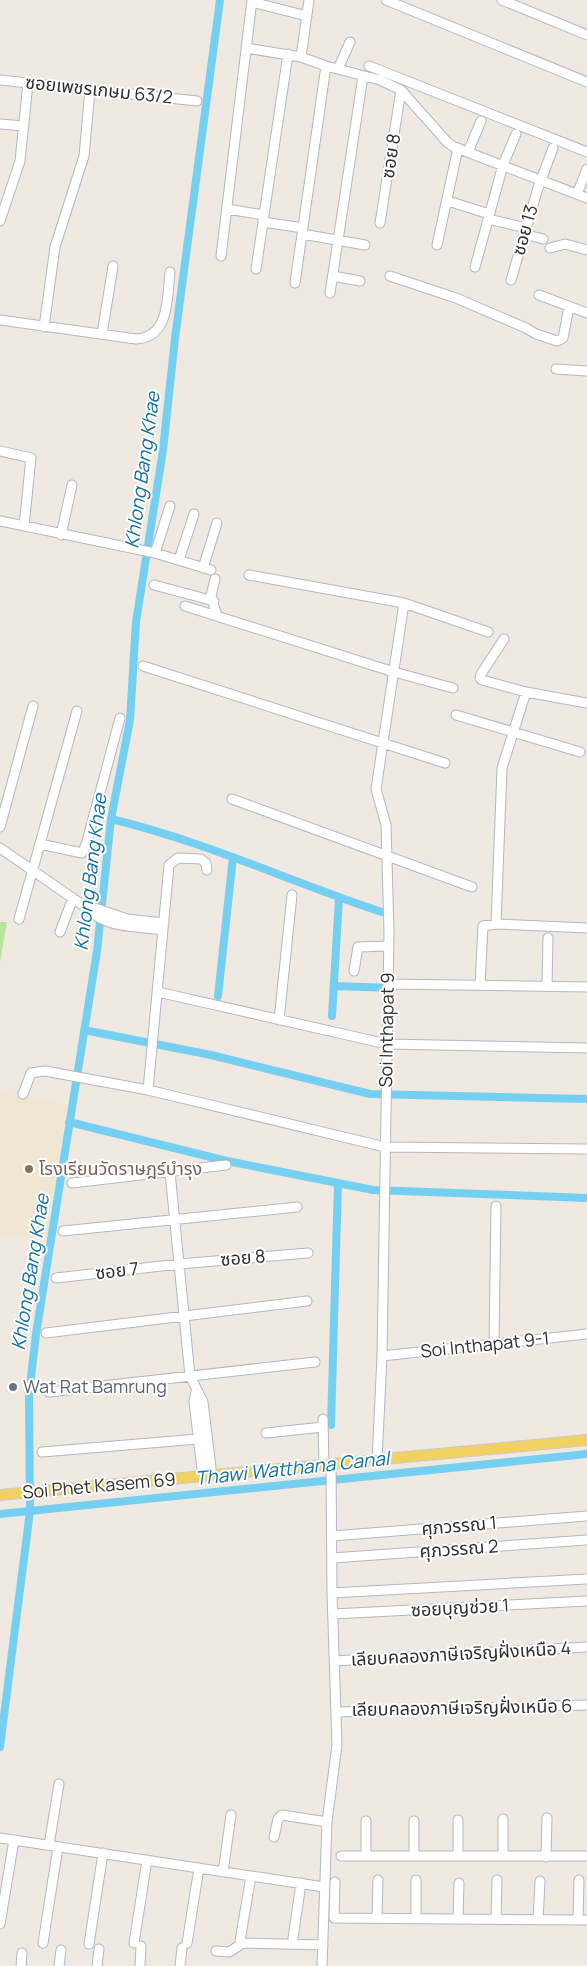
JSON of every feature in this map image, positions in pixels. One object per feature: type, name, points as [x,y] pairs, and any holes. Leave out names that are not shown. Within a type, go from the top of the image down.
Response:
[{"type":"main road","name":"Soi Phet Kasem 69","points":[[0,1495],[329,1467],[587,1440]]},
{"type":"street","points":[[301,56],[309,0]]},
{"type":"street","points":[[386,0],[587,82]]},
{"type":"street","points":[[502,0],[587,35]]},
{"type":"street","points":[[221,256],[252,1],[307,16]]},
{"type":"street","points":[[338,69],[350,42]]},
{"type":"street","points":[[246,48],[301,56],[326,66],[380,80],[401,90],[447,142],[587,198]]},
{"type":"street","points":[[256,269],[288,54]]},
{"type":"street","points":[[295,284],[326,66]]},
{"type":"street","points":[[369,66],[587,152]]},
{"type":"street","points":[[330,293],[363,76]]},
{"type":"street","name":"ซอยเพชรเกษม 63/2","points":[[0,80],[197,101]]},
{"type":"street","points":[[0,221],[20,161],[28,83]]},
{"type":"street","points":[[44,327],[55,247],[84,156],[90,90]]},
{"type":"street","name":"ซอย 8","points":[[380,223],[401,90]]},
{"type":"street","points":[[468,152],[480,121]]},
{"type":"street","points":[[0,124],[24,126]]},
{"type":"street","points":[[474,266],[503,165],[516,134]]},
{"type":"street","points":[[437,245],[458,148]]},
{"type":"street","name":"ซอย 13","points":[[511,280],[540,180],[553,148]]},
{"type":"street","points":[[577,194],[587,169]]},
{"type":"street","points":[[448,201],[543,239]]},
{"type":"street","points":[[227,209],[303,231],[366,245]]},
{"type":"street","points":[[550,248],[565,244],[587,250]]},
{"type":"street","points":[[102,334],[113,266]]},
{"type":"street","points":[[0,320],[146,339],[155,334],[166,314],[170,272]]},
{"type":"street","points":[[333,276],[360,282]]},
{"type":"street","points":[[390,276],[456,298],[536,334],[557,341],[563,338],[569,307]]},
{"type":"street","points":[[539,295],[587,312]]},
{"type":"street","points":[[556,369],[587,371]]},
{"type":"street","points":[[0,451],[32,458],[24,526]]},
{"type":"street","points":[[61,535],[72,485]]},
{"type":"street","points":[[154,553],[170,506]]},
{"type":"street","points":[[179,560],[194,514]]},
{"type":"street","points":[[0,521],[141,552],[154,553],[207,569],[217,523]]},
{"type":"street","points":[[249,576],[404,603],[488,632]]},
{"type":"street","points":[[215,579],[212,591],[217,616]]},
{"type":"street","points":[[154,585],[214,601]]},
{"type":"street","name":"Soi Inthapat 9","points":[[377,1461],[382,1356],[389,946],[386,825],[376,789],[404,603]]},
{"type":"street","points":[[185,606],[394,672],[453,688]]},
{"type":"street","points":[[504,639],[480,678],[526,692],[587,704]]},
{"type":"street","points":[[143,666],[445,763]]},
{"type":"street","points":[[496,924],[502,768],[526,692]]},
{"type":"street","points":[[0,827],[34,706]]},
{"type":"street","points":[[19,918],[77,711]]},
{"type":"street","points":[[456,715],[580,752]]},
{"type":"street","points":[[40,844],[82,853],[86,845],[120,718]]},
{"type":"street","points":[[232,799],[472,887]]},
{"type":"street","points":[[0,848],[96,913],[126,922],[163,926]]},
{"type":"street","points":[[148,1090],[169,866],[171,862],[178,858],[201,859],[206,863],[207,870]]},
{"type":"street","points":[[279,1020],[292,895]]},
{"type":"street","points":[[60,932],[73,898]]},
{"type":"street","points":[[480,985],[482,929],[486,925],[587,928]]},
{"type":"street","points":[[547,986],[548,938]]},
{"type":"street","points":[[354,971],[358,947],[389,946]]},
{"type":"street","points":[[388,984],[587,987]]},
{"type":"street","points":[[158,992],[387,1044],[587,1048]]},
{"type":"street","points":[[23,1094],[31,1073],[45,1071],[148,1090],[385,1147],[587,1149]]},
{"type":"street","points":[[72,1183],[226,1165]]},
{"type":"street","points":[[170,1172],[190,1376],[196,1392],[203,1402],[207,1477]]},
{"type":"street","points":[[494,1344],[496,1206]]},
{"type":"street","points":[[63,1231],[174,1218],[297,1207]]},
{"type":"street","name":"ซอย 8","points":[[179,1264],[308,1253]]},
{"type":"street","name":"ซอย 7","points":[[56,1278],[179,1264]]},
{"type":"street","points":[[46,1334],[307,1301]]},
{"type":"street","name":"Soi Inthapat 9-1","points":[[382,1356],[587,1334]]},
{"type":"street","points":[[49,1392],[315,1362]]},
{"type":"street","points":[[196,1392],[194,1402],[198,1439],[207,1477]]},
{"type":"street","points":[[266,1433],[323,1423],[332,1485],[332,1593],[337,1755],[327,1822],[322,1966]]},
{"type":"street","points":[[42,1452],[198,1439]]},
{"type":"street","name":"ศุภวรรณ 1","points":[[332,1536],[587,1516]]},
{"type":"street","name":"ศุภวรรณ 2","points":[[332,1558],[587,1540]]},
{"type":"street","points":[[332,1593],[587,1579]]},
{"type":"street","name":"ซอยบุญช่วย 1","points":[[333,1614],[587,1601]]},
{"type":"street","name":"เลียบคลองภาษีเจริญฝั่งเหนือ 4","points":[[334,1661],[587,1647]]},
{"type":"street","name":"เลียบคลองภาษีเจริญฝั่งเหนือ 6","points":[[336,1712],[587,1705]]},
{"type":"street","points":[[43,1943],[60,1784]]},
{"type":"street","points":[[223,1872],[231,1815]]},
{"type":"street","points":[[274,1837],[278,1819],[282,1815],[327,1822]]},
{"type":"street","points":[[546,1856],[547,1818]]},
{"type":"street","points":[[503,1819],[503,1856]]},
{"type":"street","points":[[458,1820],[458,1856]]},
{"type":"street","points":[[366,1821],[366,1856]]},
{"type":"street","points":[[414,1821],[414,1856]]},
{"type":"street","points":[[0,1838],[324,1887]]},
{"type":"street","points":[[0,1924],[14,1840]]},
{"type":"street","points":[[89,1944],[103,1854]]},
{"type":"street","points":[[341,1856],[587,1856]]},
{"type":"street","points":[[140,1966],[138,1945],[147,1860]]},
{"type":"street","points":[[180,1966],[199,1868]]},
{"type":"street","points":[[240,1941],[250,1876]]},
{"type":"street","points":[[377,1918],[378,1880]]},
{"type":"street","points":[[416,1880],[416,1919]]},
{"type":"street","points":[[496,1880],[496,1919]]},
{"type":"street","points":[[538,1920],[540,1880]]},
{"type":"street","points":[[335,1882],[334,1918],[583,1920],[579,1880]]},
{"type":"street","points":[[458,1919],[459,1882]]},
{"type":"street","points":[[293,1938],[301,1883]]},
{"type":"street","points":[[216,1952],[229,1952],[243,1943],[323,1945]]},
{"type":"street","points":[[97,1966],[99,1949]]},
{"type":"street","points":[[59,1966],[61,1950]]},
{"type":"street","points":[[21,1966],[22,1953]]},
{"type":"shaded area","name":"โรงเรียนวัดราษฎร์บำรุง","points":[[0,1093],[67,1105],[47,1240],[0,1233]]},
{"type":"green space","points":[[0,922],[7,922],[0,962]]},
{"type":"waterway","name":"Khlong Bang Khae","points":[[0,1747],[30,1511],[29,1394],[36,1334],[97,951],[111,819],[130,720],[136,622],[163,450],[175,338],[220,0]]},
{"type":"waterway","points":[[111,819],[214,850],[382,912]]},
{"type":"waterway","points":[[218,996],[233,857]]},
{"type":"waterway","points":[[332,1016],[339,898]]},
{"type":"waterway","points":[[334,986],[393,988]]},
{"type":"waterway","points":[[84,1030],[211,1055],[370,1094],[587,1099]]},
{"type":"waterway","points":[[69,1122],[227,1161],[373,1190],[587,1198]]},
{"type":"waterway","points":[[331,1425],[338,1183]]},
{"type":"waterway","name":"Thawi Watthana Canal","points":[[0,1514],[587,1454]]},
{"type":"place","name":"โรงเรียนวัดราษฎร์บำรุง","points":[[29,1169]]},
{"type":"place","name":"Wat Rat Bamrung","points":[[13,1387]]}]
